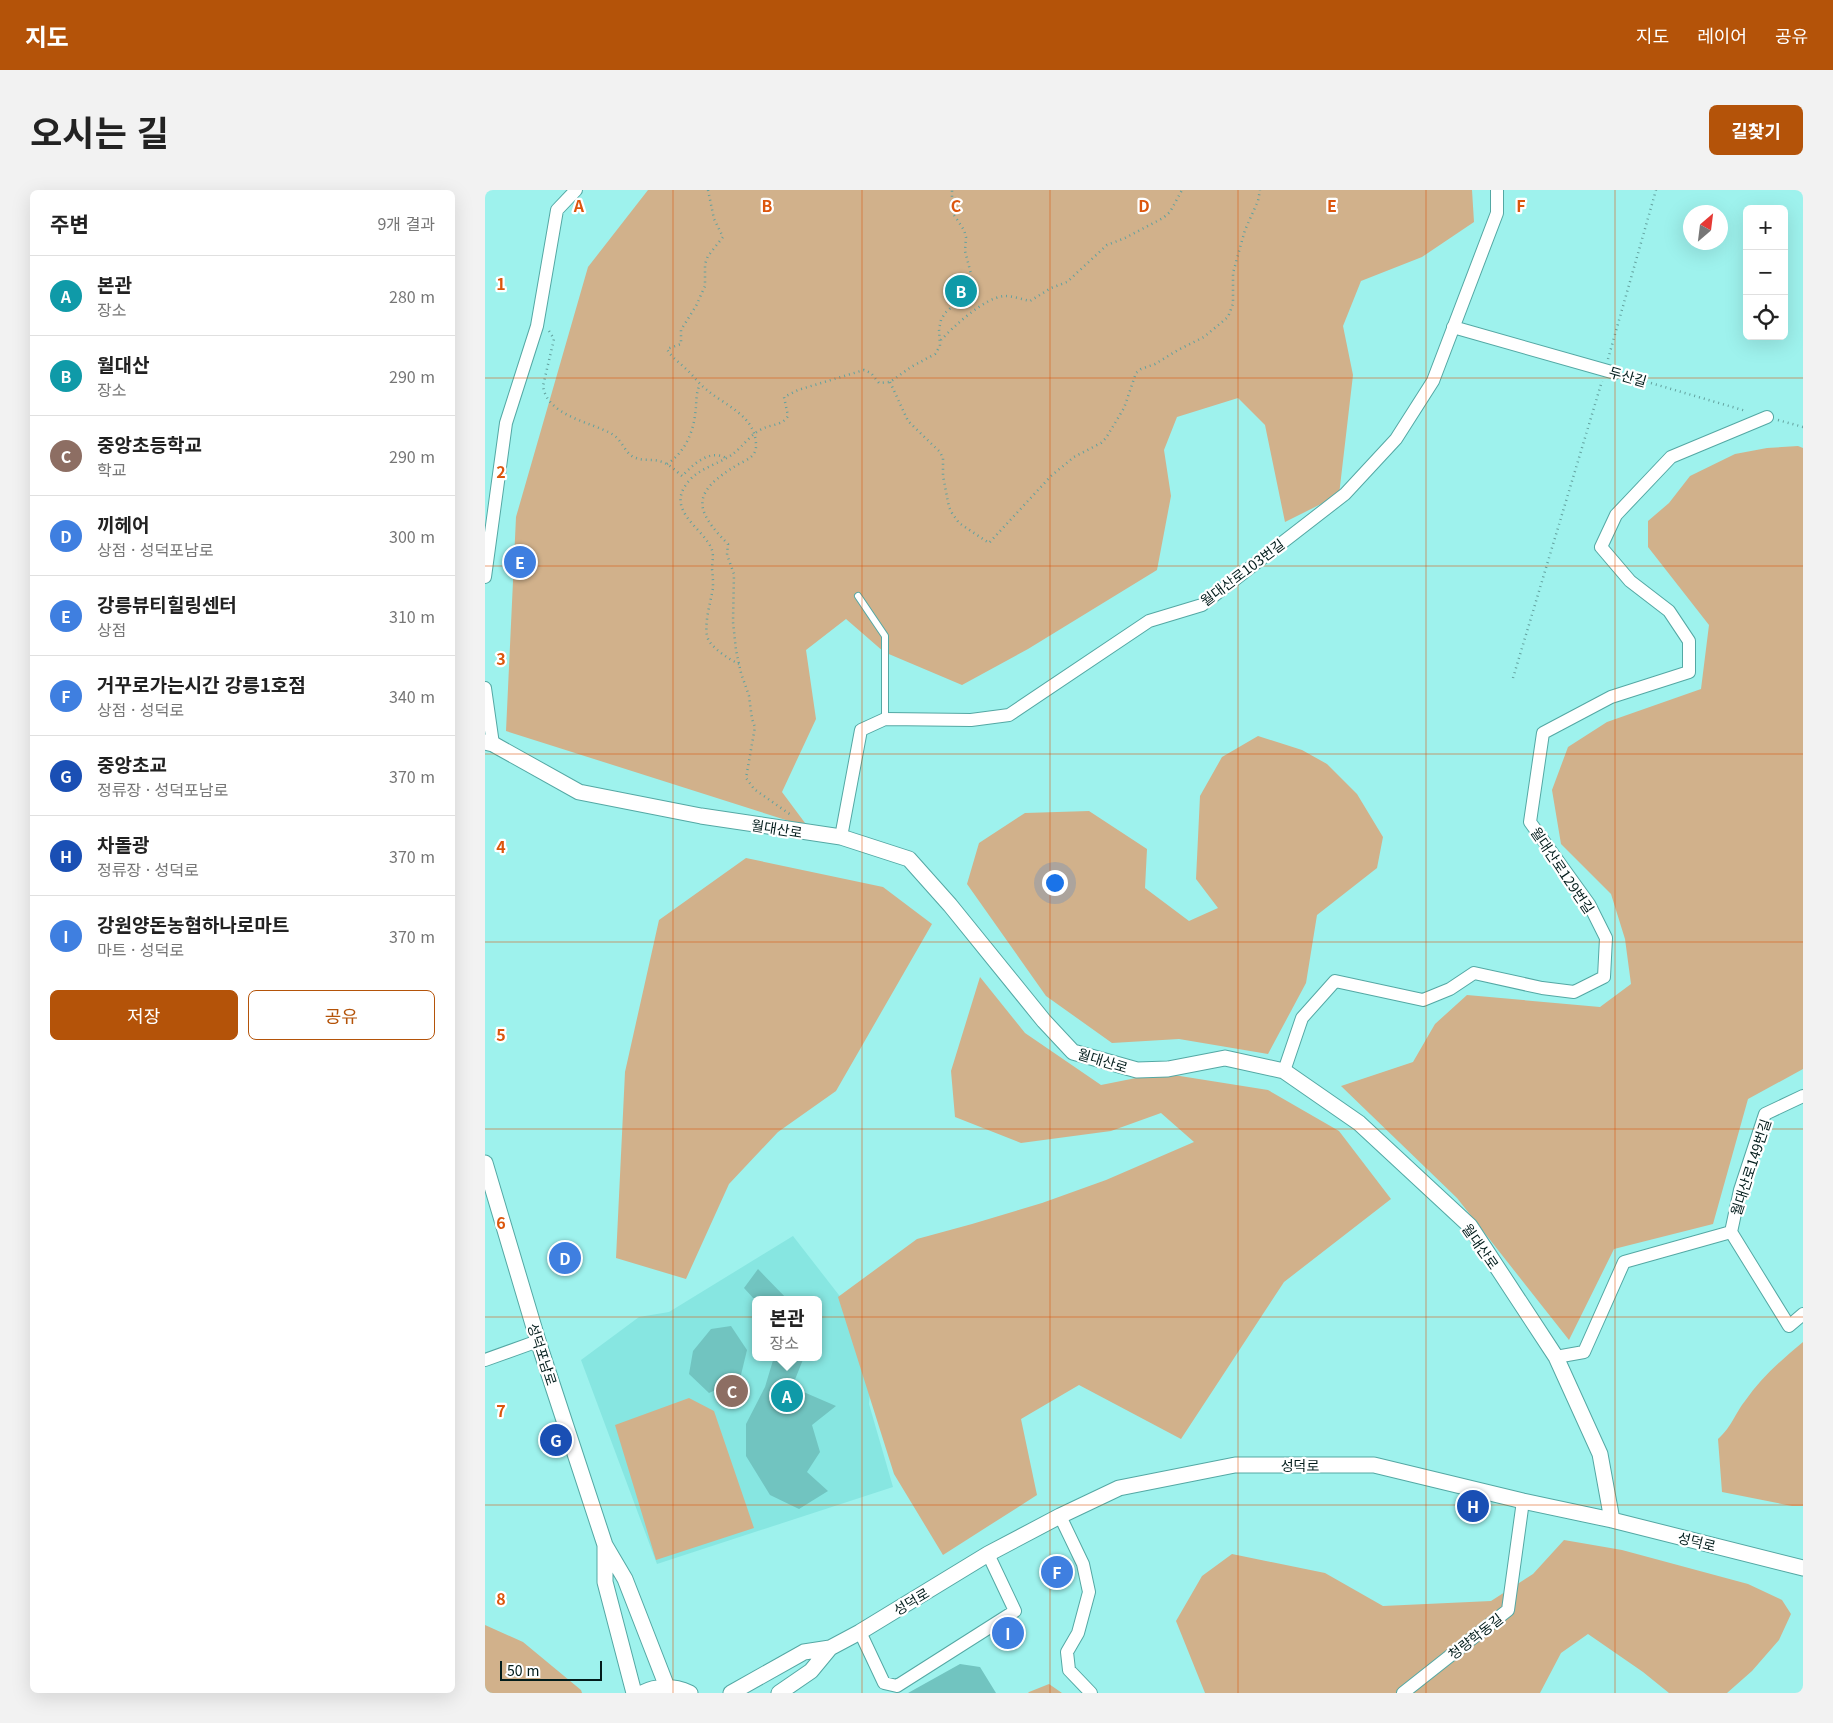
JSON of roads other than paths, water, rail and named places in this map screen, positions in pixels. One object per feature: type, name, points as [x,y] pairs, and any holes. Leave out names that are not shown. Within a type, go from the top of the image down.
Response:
[{"type":"street","points":[[485,577],[506,422],[537,326],[557,210],[576,190]]},
{"type":"street","name":"월대산로103번길","points":[[841,837],[861,730],[885,719],[971,720],[1009,715],[1149,621],[1202,605],[1345,494],[1396,439],[1433,381],[1497,212],[1497,190]]},
{"type":"street","name":"두산길","points":[[1453,327],[1610,371]]},
{"type":"street","name":"월대산로129번길","points":[[1284,1071],[1302,1018],[1335,981],[1423,1000],[1450,989],[1475,973],[1542,988],[1574,992],[1604,977],[1606,938],[1589,904],[1530,822],[1543,733],[1611,697],[1689,672],[1689,641],[1669,611],[1629,582],[1601,547],[1616,515],[1671,457],[1767,417]]},
{"type":"street","points":[[485,688],[489,743]]},
{"type":"street","name":"월대산로","points":[[489,743],[579,792],[701,816],[841,837],[909,859],[951,905],[1044,1021],[1073,1052],[1137,1070],[1168,1069],[1225,1058],[1284,1071],[1359,1123],[1470,1226],[1556,1357],[1601,1454],[1612,1520]]},
{"type":"street","name":"월대산로149번길","points":[[1556,1357],[1583,1352],[1624,1262],[1731,1232],[1740,1190],[1765,1114],[1803,1096]]},
{"type":"street","name":"성덕포남로","points":[[485,1162],[538,1341],[605,1545]]},
{"type":"street","points":[[1731,1232],[1789,1326],[1803,1314]]},
{"type":"street","points":[[485,1360],[538,1341]]},
{"type":"street","name":"성덕로","points":[[830,1648],[989,1554],[1060,1516],[1119,1488],[1235,1465],[1374,1465],[1523,1501],[1612,1520],[1803,1568]]},
{"type":"street","name":"청량학동길","points":[[1403,1693],[1508,1610],[1523,1501]]},
{"type":"street","points":[[1060,1516],[1083,1564],[1089,1592],[1077,1633],[1067,1652],[1069,1670],[1091,1693]]},
{"type":"street","points":[[605,1545],[625,1579],[667,1687]]},
{"type":"street","points":[[605,1545],[605,1582],[634,1693]]},
{"type":"street","points":[[860,1632],[884,1683],[892,1690],[1015,1611],[989,1554]]},
{"type":"street","points":[[731,1693],[803,1652],[830,1648]]},
{"type":"street","points":[[779,1693],[811,1671],[830,1648]]},
{"type":"street","points":[[642,1693],[650,1689],[667,1687],[690,1693]]},
{"type":"lane","points":[[858,596],[885,636],[885,719]]},
{"type":"place","name":"월대산","points":[[961,291]]},
{"type":"place","name":"강릉뷰티힐링센터","points":[[520,562]]},
{"type":"place","name":"끼헤어","points":[[565,1258]]},
{"type":"place","name":"중앙초등학교","points":[[732,1391]]},
{"type":"place","name":"본관","points":[[787,1396]]},
{"type":"place","name":"중앙초교","points":[[556,1440]]},
{"type":"place","name":"차돌광","points":[[1473,1506]]},
{"type":"place","name":"거꾸로가는시간 강릉1호점","points":[[1057,1572]]},
{"type":"place","name":"강원양돈농협하나로마트","points":[[1008,1633]]}]
